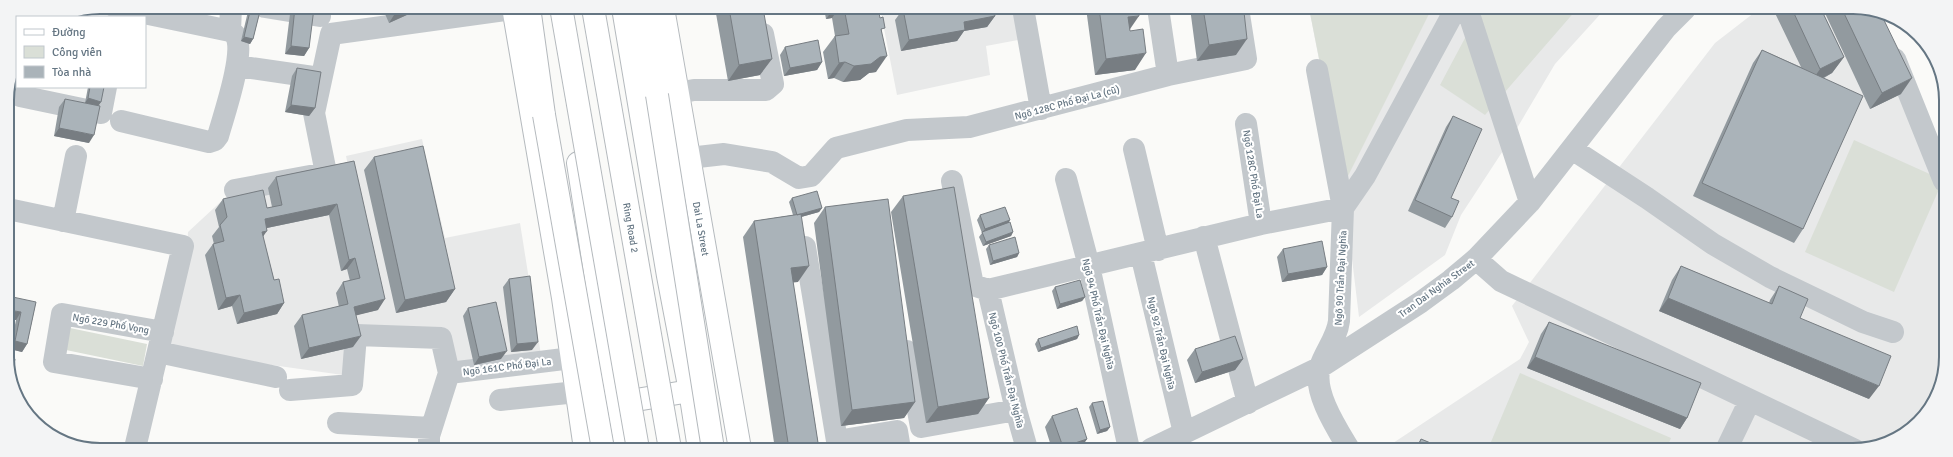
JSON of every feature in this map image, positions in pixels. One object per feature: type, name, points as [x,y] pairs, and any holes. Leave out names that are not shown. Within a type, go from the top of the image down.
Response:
[{"type":"main road","points":[[519,14],[544,115],[602,443]]},
{"type":"main road","points":[[519,14],[572,358],[583,443]]},
{"type":"main road","points":[[554,14],[600,305],[625,443]]},
{"type":"main road","points":[[562,14],[637,443]]},
{"type":"main road","name":"Ring Road 2","points":[[594,14],[669,443]]},
{"type":"main road","points":[[624,14],[668,276],[690,390],[697,443]]},
{"type":"main road","points":[[644,14],[668,94],[711,443]]},
{"type":"main road","name":"Dai La Street","points":[[663,14],[668,94],[689,158],[705,241],[739,443]]},
{"type":"main road","points":[[668,276],[705,241]]},
{"type":"main road","points":[[559,276],[600,305]]},
{"type":"main road","points":[[618,404],[690,390]]},
{"type":"street","points":[[121,122],[209,142],[215,140],[218,136],[237,66],[238,42],[236,35],[230,31],[147,14]]},
{"type":"street","points":[[230,31],[231,14]]},
{"type":"street","points":[[308,14],[320,16]]},
{"type":"street","points":[[235,190],[326,173],[314,113],[330,34],[475,14]]},
{"type":"street","points":[[1024,14],[1041,109]]},
{"type":"street","points":[[1159,14],[1168,75]]},
{"type":"street","name":"Ngõ 128C Phố Đại La (cũ)","points":[[689,158],[724,154],[772,162],[799,178],[811,176],[825,163],[836,148],[907,130],[969,127],[1168,75],[1246,59],[1239,14]]},
{"type":"street","points":[[952,181],[973,286],[988,290],[1149,252],[1204,237],[1343,208],[1365,176],[1453,14]]},
{"type":"street","points":[[1469,14],[1530,202]]},
{"type":"street","name":"Tran Dai Nghia Street","points":[[1168,443],[1320,368],[1421,302],[1476,259],[1530,202],[1666,28],[1681,14]]},
{"type":"street","points":[[668,94],[694,90],[766,90],[773,84],[760,15]]},
{"type":"street","points":[[1888,41],[1939,168]]},
{"type":"street","points":[[237,66],[320,78]]},
{"type":"street","name":"Ngõ 90 Trần Đại Nghĩa","points":[[1317,70],[1343,208],[1338,329],[1320,368]]},
{"type":"street","points":[[20,96],[101,113],[106,88]]},
{"type":"street","name":"Ngõ 128C Phố Đại La","points":[[1246,124],[1261,224]]},
{"type":"street","name":"Ngõ 92 Trần Đại Nghĩa","points":[[1134,149],[1149,252],[1168,443]]},
{"type":"street","points":[[1572,149],[1647,198],[1713,244],[1770,277],[1849,315],[1893,332]]},
{"type":"street","points":[[63,221],[76,156]]},
{"type":"street","name":"Ngõ 94 Phố Trần Đại Nghĩa","points":[[1066,179],[1089,266],[1129,443]]},
{"type":"street","name":"Ngõ 229 Phố Vọng","points":[[14,210],[184,246],[136,443]]},
{"type":"street","points":[[1204,237],[1248,403]]},
{"type":"street","points":[[805,246],[838,441],[899,440],[921,427],[1016,410]]},
{"type":"street","points":[[1476,259],[1501,281],[1840,443]]},
{"type":"street","name":"Ngõ 100 Phố Trần Đại Nghĩa","points":[[988,290],[1016,410],[1025,443]]},
{"type":"street","name":"Ngõ 229 Phố Vọng","points":[[152,379],[54,362],[62,314],[161,342]]},
{"type":"street","points":[[903,328],[921,427]]},
{"type":"street","points":[[161,342],[283,383],[352,386],[356,336],[441,338],[449,373]]},
{"type":"street","name":"Ngõ 161C Phố Đại La","points":[[430,438],[449,373],[572,358]]},
{"type":"street","points":[[1320,368],[1320,386],[1326,410],[1345,443]]},
{"type":"street","points":[[500,400],[577,392]]},
{"type":"street","points":[[1729,443],[1750,400]]},
{"type":"street","points":[[338,423],[430,438]]},
{"type":"shaded area","points":[[881,14],[1019,14],[1024,39],[986,46],[990,75],[897,95]]},
{"type":"shaded area","points":[[1310,14],[1600,14],[1555,64],[1510,140],[1461,215],[1445,255],[1359,317],[1343,184]]},
{"type":"shaded area","points":[[1753,14],[1859,14],[1868,16],[1939,187],[1939,363],[1934,385],[1928,400],[1914,418],[1896,432],[1875,440],[1859,443],[1393,443],[1520,359],[1529,342],[1512,306],[1715,43]]},
{"type":"shaded area","points":[[422,139],[445,238],[520,223],[541,355],[454,370],[444,332],[354,334],[350,376],[166,350],[187,249],[188,232],[228,195],[349,171],[346,156]]},
{"type":"green space","points":[[1310,14],[1429,14],[1344,184]]},
{"type":"green space","points":[[1478,14],[1573,14],[1485,115],[1440,85]]},
{"type":"green space","points":[[1854,140],[1939,178],[1939,189],[1894,292],[1805,252]]},
{"type":"green space","points":[[70,328],[147,344],[143,366],[66,350]]},
{"type":"green space","points":[[1520,373],[1671,438],[1669,443],[1491,443]]},
{"type":"building","points":[[249,14],[259,14],[253,39],[244,37]]},
{"type":"building","points":[[294,14],[313,14],[309,48],[291,46]]},
{"type":"building","points":[[730,14],[764,14],[772,59],[739,65]]},
{"type":"building","points":[[845,14],[879,14],[880,18],[883,17],[885,28],[881,29],[887,56],[880,57],[871,64],[854,66],[845,62],[839,63],[835,36],[849,34]]},
{"type":"building","points":[[904,14],[994,14],[995,16],[964,22],[965,30],[909,40]]},
{"type":"building","points":[[1100,14],[1139,14],[1139,16],[1128,17],[1130,31],[1143,29],[1146,53],[1106,59]]},
{"type":"building","points":[[1204,14],[1244,14],[1247,39],[1209,45]]},
{"type":"building","points":[[1794,14],[1823,14],[1844,57],[1820,69]]},
{"type":"building","points":[[1844,14],[1859,14],[1884,20],[1912,78],[1882,93]]},
{"type":"building","points":[[818,40],[822,62],[790,68],[785,47]]},
{"type":"building","points":[[1762,50],[1863,96],[1803,229],[1702,183]]},
{"type":"building","points":[[297,68],[321,72],[315,108],[291,105]]},
{"type":"building","points":[[90,88],[104,88],[101,102],[88,98]]},
{"type":"building","points":[[65,99],[100,106],[94,135],[59,128]]},
{"type":"building","points":[[1453,116],[1482,129],[1451,198],[1459,201],[1452,217],[1415,200]]},
{"type":"building","points":[[423,146],[455,289],[405,300],[374,157]]},
{"type":"building","points":[[354,161],[385,299],[354,307],[361,336],[309,348],[302,315],[348,304],[343,282],[360,278],[355,258],[349,260],[337,204],[265,219],[267,231],[262,232],[274,280],[279,279],[284,303],[244,313],[240,295],[226,298],[213,244],[224,241],[220,225],[227,217],[223,199],[263,190],[267,208],[282,205],[276,177]]},
{"type":"building","points":[[954,187],[989,398],[938,407],[903,196]]},
{"type":"building","points":[[817,191],[822,208],[797,215],[792,198]]},
{"type":"building","points":[[888,199],[915,402],[852,410],[825,207]]},
{"type":"building","points":[[1005,207],[1010,220],[985,229],[980,215]]},
{"type":"building","points":[[801,214],[809,266],[791,268],[818,443],[788,443],[754,221]]},
{"type":"building","points":[[1010,222],[1013,232],[986,242],[982,232]]},
{"type":"building","points":[[1015,237],[1019,253],[993,261],[989,245]]},
{"type":"building","points":[[1322,241],[1327,267],[1288,274],[1283,249]]},
{"type":"building","points":[[1681,266],[1772,304],[1779,286],[1808,299],[1800,318],[1891,356],[1879,386],[1668,298]]},
{"type":"building","points":[[530,276],[538,342],[517,344],[509,279]]},
{"type":"building","points":[[1080,280],[1085,297],[1060,304],[1055,287]]},
{"type":"building","points":[[14,297],[36,302],[27,344],[15,341],[21,312],[14,311]]},
{"type":"building","points":[[496,302],[507,351],[479,357],[468,308]]},
{"type":"building","points":[[1549,322],[1701,383],[1687,418],[1535,357]]},
{"type":"building","points":[[1077,326],[1079,335],[1041,348],[1038,339]]},
{"type":"building","points":[[1235,336],[1243,359],[1202,372],[1195,349]]},
{"type":"building","points":[[1103,401],[1110,427],[1100,430],[1092,403]]},
{"type":"building","points":[[1077,408],[1087,439],[1075,443],[1062,443],[1052,416]]},
{"type":"building","points":[[1421,439],[1431,443],[1419,443]]}]
